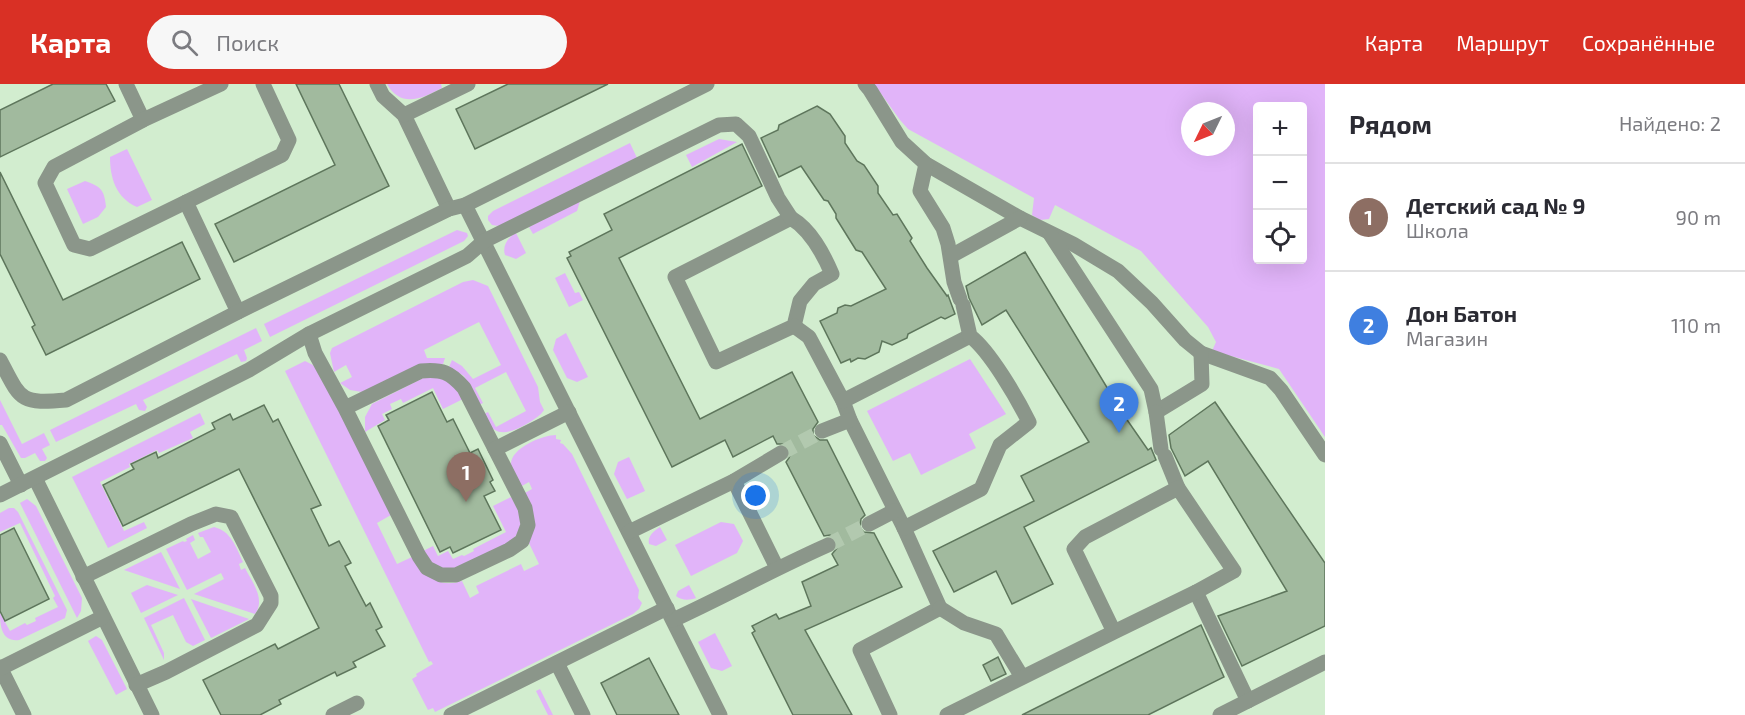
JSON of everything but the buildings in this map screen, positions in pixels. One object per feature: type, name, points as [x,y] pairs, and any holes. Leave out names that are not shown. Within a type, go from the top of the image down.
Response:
[{"type":"street","points":[[126,84],[143,120]]},
{"type":"street","points":[[220,84],[143,120],[54,167],[45,183],[74,245],[90,249],[282,155],[289,140],[263,84]]},
{"type":"street","points":[[377,84],[383,96],[404,115],[449,209]]},
{"type":"street","points":[[404,115],[468,84]]},
{"type":"street","points":[[0,360],[14,387],[25,399],[34,402],[66,400],[238,312],[449,209],[465,205],[707,84]]},
{"type":"street","points":[[865,84],[902,142],[926,165],[1020,218],[1073,244],[1118,271],[1152,303],[1185,340],[1201,353],[1270,378],[1281,390],[1325,455]]},
{"type":"street","points":[[0,495],[249,370],[309,334],[467,256],[484,241],[719,125],[736,124],[749,136],[778,198],[791,218],[802,225],[825,257],[832,274],[814,284],[800,301],[794,326]]},
{"type":"street","points":[[904,528],[981,489],[1000,445],[1029,422],[987,354],[970,336],[962,302],[954,282],[951,256],[943,228],[920,191],[926,165]]},
{"type":"street","points":[[186,202],[238,312]]},
{"type":"street","points":[[465,205],[720,715]]},
{"type":"street","points":[[791,218],[675,278],[716,363],[794,326]]},
{"type":"street","points":[[951,256],[1020,218]]},
{"type":"street","points":[[947,715],[978,708],[1022,677],[1234,571],[1178,488],[1163,453],[1151,388],[1049,232]]},
{"type":"street","points":[[794,326],[809,337],[843,402],[940,608],[964,623],[996,634],[1022,677]]},
{"type":"street","points":[[309,334],[315,353],[345,408],[418,556],[428,568],[441,575],[456,575],[509,550],[522,541],[528,525],[525,508],[464,388],[452,375],[434,370],[421,371],[345,408]]},
{"type":"street","points":[[843,402],[970,336]]},
{"type":"street","points":[[1156,412],[1202,384],[1201,353]]},
{"type":"street","points":[[495,449],[569,412]]},
{"type":"street","points":[[822,431],[850,420]]},
{"type":"street","points":[[0,443],[28,481],[84,577],[152,715]]},
{"type":"street","points":[[629,532],[734,481],[781,453]]},
{"type":"street","points":[[734,481],[777,568]]},
{"type":"street","points":[[1114,632],[1074,549],[1084,537],[1178,488]]},
{"type":"street","points":[[869,524],[894,511]]},
{"type":"street","points":[[84,577],[216,514],[231,517],[271,596],[271,603],[257,625],[136,685]]},
{"type":"street","points":[[452,715],[557,663],[670,614],[704,606],[777,568],[828,545]]},
{"type":"street","points":[[1196,592],[1248,701]]},
{"type":"street","points":[[890,715],[860,650],[940,608]]},
{"type":"street","points":[[24,715],[0,668],[103,617]]},
{"type":"street","points":[[1220,715],[1325,662]]},
{"type":"street","points":[[557,663],[583,715]]},
{"type":"street","points":[[333,715],[357,703]]},
{"type":"shaded area","points":[[387,84],[441,84],[442,88],[420,98],[406,99],[399,97]]},
{"type":"shaded area","points":[[874,84],[1325,84],[1325,437],[1279,369],[1212,351],[1216,342],[1208,327],[1141,251],[1055,205],[1049,219],[1040,220],[1032,215],[1034,198],[908,129]]},
{"type":"shaded area","points":[[719,139],[737,142],[692,167],[686,155]]},
{"type":"shaded area","points":[[630,143],[637,158],[499,226],[492,225],[488,220],[488,216],[493,211]]},
{"type":"shaded area","points":[[127,149],[152,200],[137,207],[119,193],[111,172],[110,157]]},
{"type":"shaded area","points":[[85,181],[101,190],[106,207],[98,217],[83,224],[67,189]]},
{"type":"shaded area","points":[[580,201],[577,211],[533,234],[529,227]]},
{"type":"shaded area","points":[[457,230],[467,233],[468,236],[464,241],[270,337],[264,324]]},
{"type":"shaded area","points":[[516,233],[526,253],[516,259],[505,255],[504,248],[510,237]]},
{"type":"shaded area","points":[[565,273],[575,293],[579,292],[583,300],[569,307],[555,278]]},
{"type":"shaded area","points":[[473,280],[488,286],[538,387],[540,402],[544,410],[541,414],[526,425],[512,431],[495,430],[484,414],[488,412],[496,427],[526,411],[506,372],[475,388],[483,403],[479,405],[464,376],[449,367],[452,360],[462,366],[473,379],[501,365],[479,322],[424,350],[427,358],[445,358],[443,364],[362,392],[350,390],[340,383],[352,377],[346,365],[334,372],[330,353],[332,348],[463,282]]},
{"type":"shaded area","points":[[256,328],[262,341],[244,350],[246,361],[241,362],[237,354],[143,400],[147,407],[145,411],[139,410],[136,404],[56,442],[50,430]]},
{"type":"shaded area","points":[[566,333],[588,377],[577,382],[567,378],[553,350],[556,339]]},
{"type":"shaded area","points":[[970,359],[1006,414],[969,434],[976,448],[921,475],[910,453],[893,461],[867,411]]},
{"type":"shaded area","points":[[305,361],[319,371],[391,515],[377,523],[397,564],[412,557],[427,574],[439,581],[453,583],[462,581],[470,598],[479,593],[476,586],[521,564],[524,571],[539,564],[528,541],[523,494],[532,489],[529,482],[520,487],[511,465],[512,459],[521,448],[543,437],[556,435],[556,439],[561,440],[560,443],[572,454],[639,590],[638,598],[642,603],[639,609],[435,712],[433,708],[428,710],[412,679],[433,664],[429,662],[285,371]]},
{"type":"shaded area","points":[[432,376],[450,381],[463,399],[443,409],[433,388],[403,403],[401,399],[390,404],[392,409],[382,414],[385,420],[365,432],[365,417],[372,404],[425,377]]},
{"type":"shaded area","points":[[0,400],[22,444],[44,433],[50,445],[42,449],[47,458],[45,461],[40,461],[35,453],[21,458],[0,425]]},
{"type":"shaded area","points":[[200,413],[205,424],[190,432],[193,438],[159,453],[157,450],[100,482],[124,531],[144,522],[147,528],[108,548],[72,477]]},
{"type":"shaded area","points":[[629,457],[645,491],[627,499],[614,474],[618,462]]},
{"type":"shaded area","points":[[511,497],[519,511],[521,523],[518,533],[511,542],[455,570],[434,567],[423,551],[433,546],[438,556],[448,551],[453,559],[474,551],[473,549],[506,532],[493,506]]},
{"type":"shaded area","points":[[27,499],[36,506],[82,598],[81,611],[77,618],[20,503]]},
{"type":"shaded area","points":[[14,508],[18,512],[67,610],[65,618],[19,640],[9,639],[3,632],[0,613],[10,631],[25,623],[27,625],[36,621],[35,618],[58,607],[53,598],[55,596],[20,523],[0,532],[0,513]]},
{"type":"shaded area","points":[[721,522],[734,524],[743,541],[737,553],[691,576],[675,545]]},
{"type":"shaded area","points":[[214,527],[225,532],[232,540],[243,562],[239,564],[241,570],[245,568],[254,585],[259,597],[255,614],[194,594],[224,579],[221,573],[187,590],[166,549],[187,541],[186,539],[193,535],[195,540],[190,543],[198,559],[211,552],[203,537],[200,537],[198,533]]},
{"type":"shaded area","points":[[660,527],[667,540],[656,546],[649,544],[650,536]]},
{"type":"shaded area","points":[[161,552],[180,589],[124,570]]},
{"type":"shaded area","points":[[147,585],[178,595],[141,613],[131,593]]},
{"type":"shaded area","points":[[689,585],[696,598],[686,600],[676,596],[678,591]]},
{"type":"shaded area","points":[[184,598],[205,640],[193,646],[186,642],[173,615],[151,625],[164,653],[164,660],[144,618]]},
{"type":"shaded area","points":[[191,599],[249,619],[211,638]]},
{"type":"shaded area","points":[[715,633],[732,666],[722,671],[711,668],[698,642]]},
{"type":"shaded area","points":[[96,636],[102,640],[127,689],[116,695],[88,641]]},
{"type":"shaded area","points":[[540,689],[553,715],[548,715],[536,691]]},
{"type":"tunnel","points":[[781,453],[822,431]]},
{"type":"tunnel","points":[[828,545],[869,524]]},
{"type":"place","name":"Дон Батон","points":[[1119,433]]},
{"type":"place","name":"Детский сад № 9","points":[[466,502]]}]
